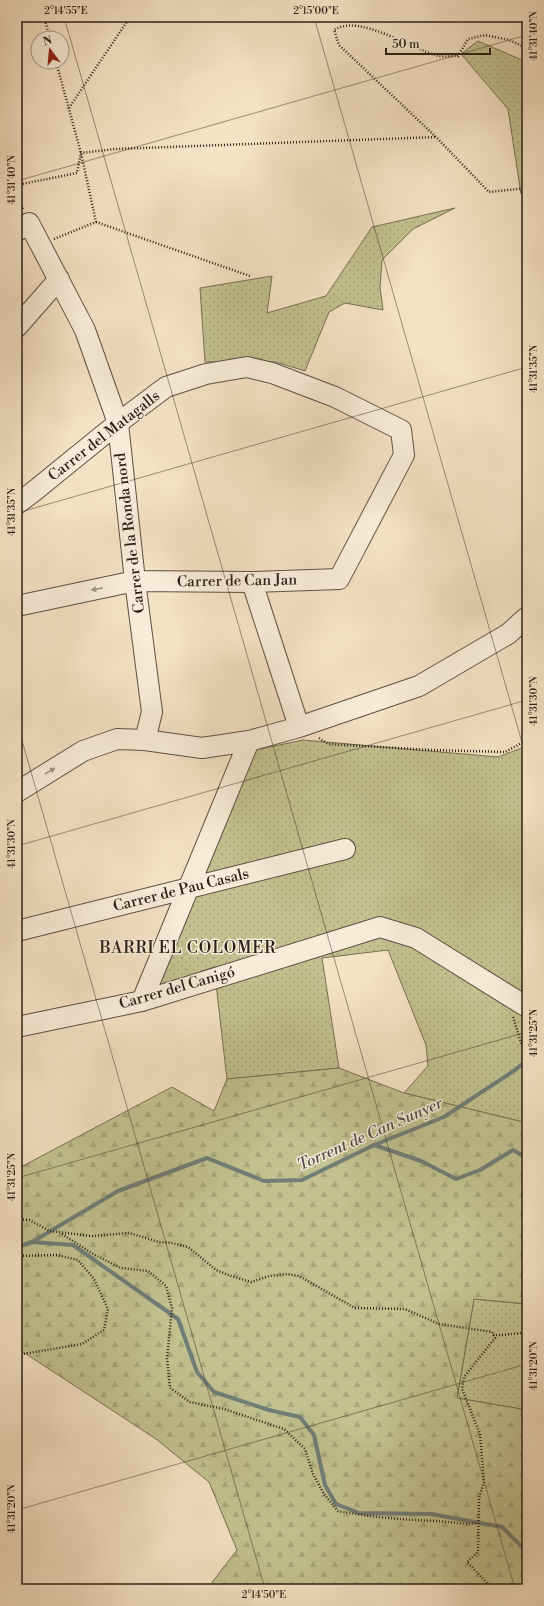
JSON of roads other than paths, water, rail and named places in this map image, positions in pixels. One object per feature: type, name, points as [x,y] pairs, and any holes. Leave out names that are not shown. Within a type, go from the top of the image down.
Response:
[{"type":"street","name":"Carrer de la Ronda nord","points":[[23,227],[41,245],[85,330],[118,423],[135,582],[152,712],[144,740]]},
{"type":"street","points":[[17,327],[59,279]]},
{"type":"street","name":"Carrer del Matagalls","points":[[17,504],[118,423],[166,387],[206,374],[247,367],[272,373],[335,397],[401,430],[404,455],[339,579]]},
{"type":"street","name":"Carrer de Can Jan","points":[[17,606],[135,582],[252,582],[339,579]]},
{"type":"street","points":[[252,582],[299,727]]},
{"type":"street","points":[[17,792],[83,751],[116,739],[144,740],[202,748],[249,741],[299,727],[419,686],[508,634],[527,616]]},
{"type":"street","points":[[142,1001],[249,741]]},
{"type":"street","name":"Carrer de Pau Casals","points":[[17,931],[345,848]]},
{"type":"street","name":"Carrer del Canigó","points":[[17,1027],[142,1001],[380,927],[416,938],[525,1006]]},
{"type":"waterway","name":"Torrent de Can Sunyer","points":[[17,1247],[32,1242],[118,1191],[207,1158],[264,1181],[302,1180],[374,1145],[444,1117],[515,1070],[527,1060]]},
{"type":"waterway","points":[[374,1145],[421,1161],[456,1179],[480,1170],[513,1150],[527,1158]]},
{"type":"waterway","points":[[32,1242],[73,1245],[178,1319],[197,1372],[214,1392],[269,1410],[300,1417],[314,1435],[325,1485],[336,1504],[359,1513],[431,1514],[502,1527],[527,1552]]},
{"type":"district","name":"BARRI EL COLOMER","points":[[188,948]]}]
